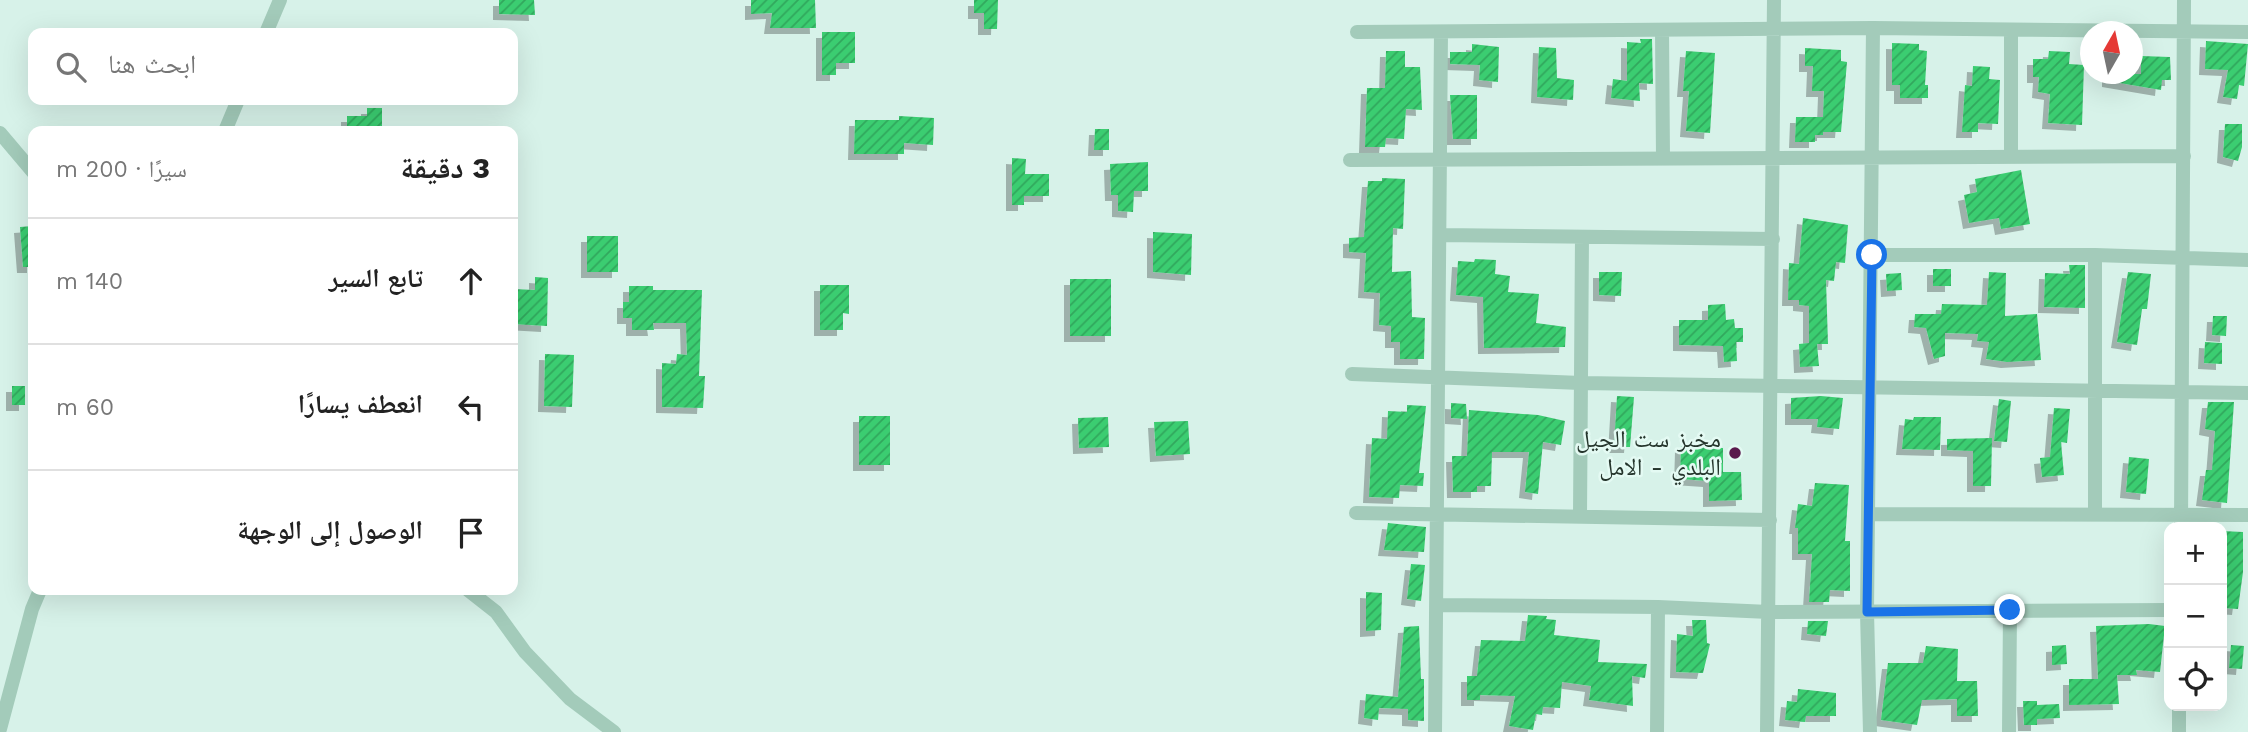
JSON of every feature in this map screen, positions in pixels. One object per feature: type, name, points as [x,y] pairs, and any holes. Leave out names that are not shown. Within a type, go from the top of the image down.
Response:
[{"type":"street","points":[[268,28],[280,0]]},
{"type":"street","points":[[1767,732],[1774,0]]},
{"type":"street","points":[[2181,521],[2184,0]]},
{"type":"street","points":[[1870,732],[1867,612],[1873,28]]},
{"type":"street","points":[[1357,32],[1873,28],[2248,32]]},
{"type":"street","points":[[1662,30],[1662,158]]},
{"type":"street","points":[[2011,30],[2011,156]]},
{"type":"street","points":[[1435,732],[1441,32]]},
{"type":"street","points":[[227,126],[236,105]]},
{"type":"street","points":[[0,133],[28,166]]},
{"type":"street","points":[[1350,160],[2184,156]]},
{"type":"street","points":[[1441,235],[1773,239]]},
{"type":"street","points":[[1580,516],[1582,236]]},
{"type":"street","points":[[1872,255],[2095,256],[2248,261]]},
{"type":"street","points":[[2095,256],[2095,514]]},
{"type":"street","points":[[1352,374],[1439,375],[1581,383],[2094,388],[2248,393]]},
{"type":"street","points":[[1356,513],[1770,520]]},
{"type":"street","points":[[1870,514],[2095,514],[2181,521],[2248,515]]},
{"type":"street","points":[[0,729],[39,595]]},
{"type":"street","points":[[474,595],[496,612],[525,652],[570,699],[614,732]]},
{"type":"street","points":[[1437,605],[1658,607],[1769,612],[2164,610]]},
{"type":"street","points":[[1657,732],[1658,607]]},
{"type":"street","points":[[2009,732],[2010,610]]},
{"type":"street","points":[[2179,711],[2179,732]]},
{"type":"building","points":[[499,0],[534,0],[535,15],[499,14]]},
{"type":"building","points":[[751,0],[815,0],[816,28],[770,28],[772,13],[751,14]]},
{"type":"building","points":[[974,0],[998,0],[997,29],[984,29],[984,13],[974,13]]},
{"type":"building","points":[[822,32],[855,32],[855,63],[836,63],[836,75],[822,75]]},
{"type":"building","points":[[1640,39],[1652,39],[1653,84],[1639,83],[1640,101],[1611,98],[1613,79],[1627,81],[1627,42],[1641,43]]},
{"type":"building","points":[[2206,41],[2248,44],[2244,86],[2239,85],[2237,99],[2223,97],[2228,70],[2205,69]]},
{"type":"building","points":[[1892,43],[1919,44],[1919,50],[1927,51],[1925,85],[1928,85],[1928,98],[1900,98],[1900,85],[1892,85]]},
{"type":"building","points":[[1472,44],[1499,47],[1498,82],[1479,80],[1480,65],[1450,64],[1450,52],[1472,52]]},
{"type":"building","points":[[1539,47],[1556,48],[1557,78],[1574,80],[1573,100],[1537,97]]},
{"type":"building","points":[[1805,48],[1841,50],[1841,61],[1847,62],[1841,132],[1815,135],[1815,142],[1795,142],[1796,117],[1823,117],[1824,91],[1812,91],[1813,66],[1805,66]]},
{"type":"building","points":[[1386,51],[1405,51],[1405,67],[1420,67],[1422,110],[1406,109],[1404,139],[1386,138],[1385,147],[1365,147],[1367,88],[1385,88]]},
{"type":"building","points":[[1686,51],[1715,53],[1710,133],[1686,131],[1689,91],[1683,91]]},
{"type":"building","points":[[2049,51],[2070,52],[2069,64],[2080,65],[2080,84],[2083,84],[2082,125],[2048,123],[2050,94],[2038,92],[2039,77],[2033,77],[2033,59],[2048,59]]},
{"type":"building","points":[[2143,56],[2170,57],[2171,80],[2162,80],[2161,90],[2126,84],[2143,84]]},
{"type":"building","points":[[1973,66],[1990,67],[1989,79],[2000,80],[1998,124],[1978,123],[1978,132],[1962,132],[1965,85],[1972,86]]},
{"type":"building","points":[[1450,95],[1477,95],[1477,139],[1453,139]]},
{"type":"building","points":[[367,108],[382,108],[382,126],[347,126],[347,116],[367,116]]},
{"type":"building","points":[[899,116],[934,118],[933,145],[904,143],[904,154],[854,154],[855,120],[899,120]]},
{"type":"building","points":[[2225,124],[2242,124],[2242,147],[2238,161],[2223,157]]},
{"type":"building","points":[[1095,129],[1109,129],[1109,150],[1094,150]]},
{"type":"building","points":[[1012,158],[1026,159],[1025,174],[1049,174],[1049,196],[1024,196],[1024,205],[1012,205]]},
{"type":"building","points":[[1148,162],[1148,191],[1134,191],[1133,212],[1118,211],[1118,195],[1111,195],[1110,164]]},
{"type":"building","points":[[2021,170],[2030,224],[2001,229],[1999,218],[1969,223],[1964,195],[1977,192],[1975,179]]},
{"type":"building","points":[[1382,178],[1405,179],[1403,229],[1393,228],[1392,272],[1411,271],[1412,317],[1425,318],[1424,359],[1400,359],[1400,342],[1391,342],[1391,326],[1379,325],[1380,293],[1364,292],[1366,253],[1349,252],[1349,238],[1364,237],[1368,181],[1382,181]]},
{"type":"building","points":[[1803,218],[1848,225],[1845,263],[1836,262],[1834,281],[1826,280],[1828,344],[1817,344],[1819,366],[1800,367],[1799,344],[1809,343],[1809,306],[1799,305],[1799,300],[1788,300],[1789,263],[1799,264]]},
{"type":"building","points":[[28,226],[28,267],[23,267],[20,227]]},
{"type":"building","points":[[1153,232],[1192,234],[1191,275],[1153,272]]},
{"type":"building","points":[[587,236],[618,236],[618,272],[587,272]]},
{"type":"building","points":[[1475,259],[1496,260],[1495,274],[1510,276],[1508,292],[1539,294],[1536,323],[1566,327],[1565,347],[1484,348],[1483,297],[1456,295],[1458,261],[1474,262]]},
{"type":"building","points":[[2069,265],[2085,265],[2085,308],[2044,307],[2045,273],[2070,274]]},
{"type":"building","points":[[1933,269],[1951,269],[1951,286],[1933,286]]},
{"type":"building","points":[[1599,272],[1622,272],[1621,296],[1599,295]]},
{"type":"building","points":[[1989,272],[2006,273],[2005,316],[2037,314],[2041,360],[2007,362],[1986,359],[1989,342],[1977,341],[1978,334],[1945,333],[1945,356],[1934,359],[1926,328],[1914,327],[1915,314],[1941,314],[1942,304],[1987,305]]},
{"type":"building","points":[[2128,272],[2151,274],[2147,309],[2142,309],[2137,345],[2117,342]]},
{"type":"building","points":[[1901,273],[1902,290],[1887,291],[1886,274]]},
{"type":"building","points":[[535,277],[548,278],[547,326],[518,324],[518,289],[535,290]]},
{"type":"building","points":[[1070,279],[1111,279],[1111,336],[1070,336]]},
{"type":"building","points":[[820,285],[849,285],[849,314],[843,313],[843,330],[820,330]]},
{"type":"building","points":[[629,286],[653,286],[653,290],[702,290],[699,376],[705,376],[703,408],[662,407],[662,363],[676,364],[677,354],[687,355],[686,323],[653,323],[654,330],[632,330],[632,318],[623,318],[623,302],[629,302]]},
{"type":"building","points":[[1725,304],[1726,320],[1734,319],[1735,328],[1743,328],[1743,342],[1736,342],[1737,361],[1724,362],[1723,346],[1679,345],[1679,320],[1708,320],[1708,305]]},
{"type":"building","points":[[2213,316],[2227,316],[2226,336],[2212,335]]},
{"type":"building","points":[[2205,342],[2222,343],[2222,364],[2204,363]]},
{"type":"building","points":[[545,354],[574,355],[572,407],[544,406]]},
{"type":"building","points":[[12,386],[25,386],[25,405],[12,405]]},
{"type":"building","points":[[1617,396],[1634,397],[1630,447],[1614,447]]},
{"type":"building","points":[[1791,398],[1843,398],[1839,429],[1817,427],[1818,419],[1791,419]]},
{"type":"building","points":[[1999,399],[2011,401],[2007,442],[1994,441]]},
{"type":"building","points":[[2208,402],[2234,402],[2227,503],[2202,500],[2206,470],[2212,470],[2215,431],[2205,429]]},
{"type":"building","points":[[1451,403],[1466,404],[1467,419],[1451,418]]},
{"type":"building","points":[[1407,405],[1426,406],[1419,473],[1424,473],[1423,486],[1400,485],[1399,498],[1369,497],[1372,438],[1387,439],[1388,411],[1407,412]]},
{"type":"building","points":[[2054,408],[2070,409],[2067,443],[2061,442],[2064,475],[2042,477],[2040,458],[2050,457]]},
{"type":"building","points":[[1469,410],[1538,415],[1565,421],[1561,445],[1543,442],[1538,494],[1525,492],[1529,452],[1492,452],[1491,486],[1477,486],[1477,492],[1453,492],[1452,456],[1467,456]]},
{"type":"building","points":[[859,416],[890,416],[890,465],[859,465]]},
{"type":"building","points":[[1108,417],[1109,447],[1079,448],[1078,418]]},
{"type":"building","points":[[1914,417],[1941,417],[1940,450],[1902,449],[1905,419],[1913,420]]},
{"type":"building","points":[[1188,421],[1190,454],[1156,456],[1154,422]]},
{"type":"building","points":[[1992,438],[1991,486],[1973,486],[1973,451],[1947,450],[1947,439]]},
{"type":"building","points":[[1681,446],[1723,448],[1723,472],[1741,472],[1742,500],[1709,501],[1709,481],[1680,479]]},
{"type":"building","points":[[2129,457],[2149,459],[2146,494],[2126,492]]},
{"type":"building","points":[[1815,483],[1849,485],[1845,541],[1850,541],[1850,591],[1830,590],[1829,602],[1809,602],[1812,554],[1798,554],[1798,528],[1795,528],[1798,504],[1812,506]]},
{"type":"building","points":[[1388,523],[1426,527],[1424,552],[1384,550]]},
{"type":"building","points":[[2227,531],[2243,532],[2243,572],[2238,609],[2227,608]]},
{"type":"building","points":[[1411,564],[1425,565],[1421,601],[1407,599]]},
{"type":"building","points":[[1366,592],[1382,593],[1381,630],[1366,631]]},
{"type":"building","points":[[1528,615],[1547,616],[1546,619],[1556,620],[1554,635],[1600,640],[1598,662],[1647,664],[1645,678],[1632,676],[1633,706],[1589,700],[1591,686],[1562,682],[1560,708],[1543,707],[1542,715],[1536,714],[1533,730],[1509,726],[1515,696],[1480,695],[1480,700],[1467,700],[1467,676],[1477,676],[1481,640],[1525,641]]},
{"type":"building","points":[[1692,620],[1706,620],[1707,643],[1710,644],[1703,673],[1676,672],[1677,634],[1693,636]]},
{"type":"building","points":[[1808,621],[1828,621],[1826,636],[1807,634]]},
{"type":"building","points":[[1419,626],[1421,679],[1424,679],[1424,721],[1408,720],[1408,709],[1379,708],[1378,720],[1364,718],[1366,694],[1398,697],[1404,627]]},
{"type":"building","points":[[2096,626],[2164,626],[2160,672],[2136,670],[2137,675],[2117,675],[2119,704],[2069,705],[2069,679],[2098,679]]},
{"type":"building","points":[[2066,645],[2067,664],[2052,665],[2052,646]]},
{"type":"building","points":[[2231,645],[2244,646],[2242,669],[2229,668]]},
{"type":"building","points":[[1926,646],[1958,649],[1957,681],[1977,681],[1978,716],[1957,716],[1957,699],[1922,700],[1917,725],[1881,720],[1888,663],[1923,663]]},
{"type":"building","points":[[1798,689],[1836,693],[1836,716],[1806,716],[1805,722],[1785,720],[1787,701],[1797,702]]},
{"type":"building","points":[[2023,701],[2037,701],[2037,705],[2059,704],[2060,718],[2037,719],[2037,725],[2024,725]]},
{"type":"place","name":"مخبز ست الجيل البلدي - الامل","points":[[1735,453]]},
{"type":"route","points":[[1872,255],[1867,612],[2010,610]]}]
